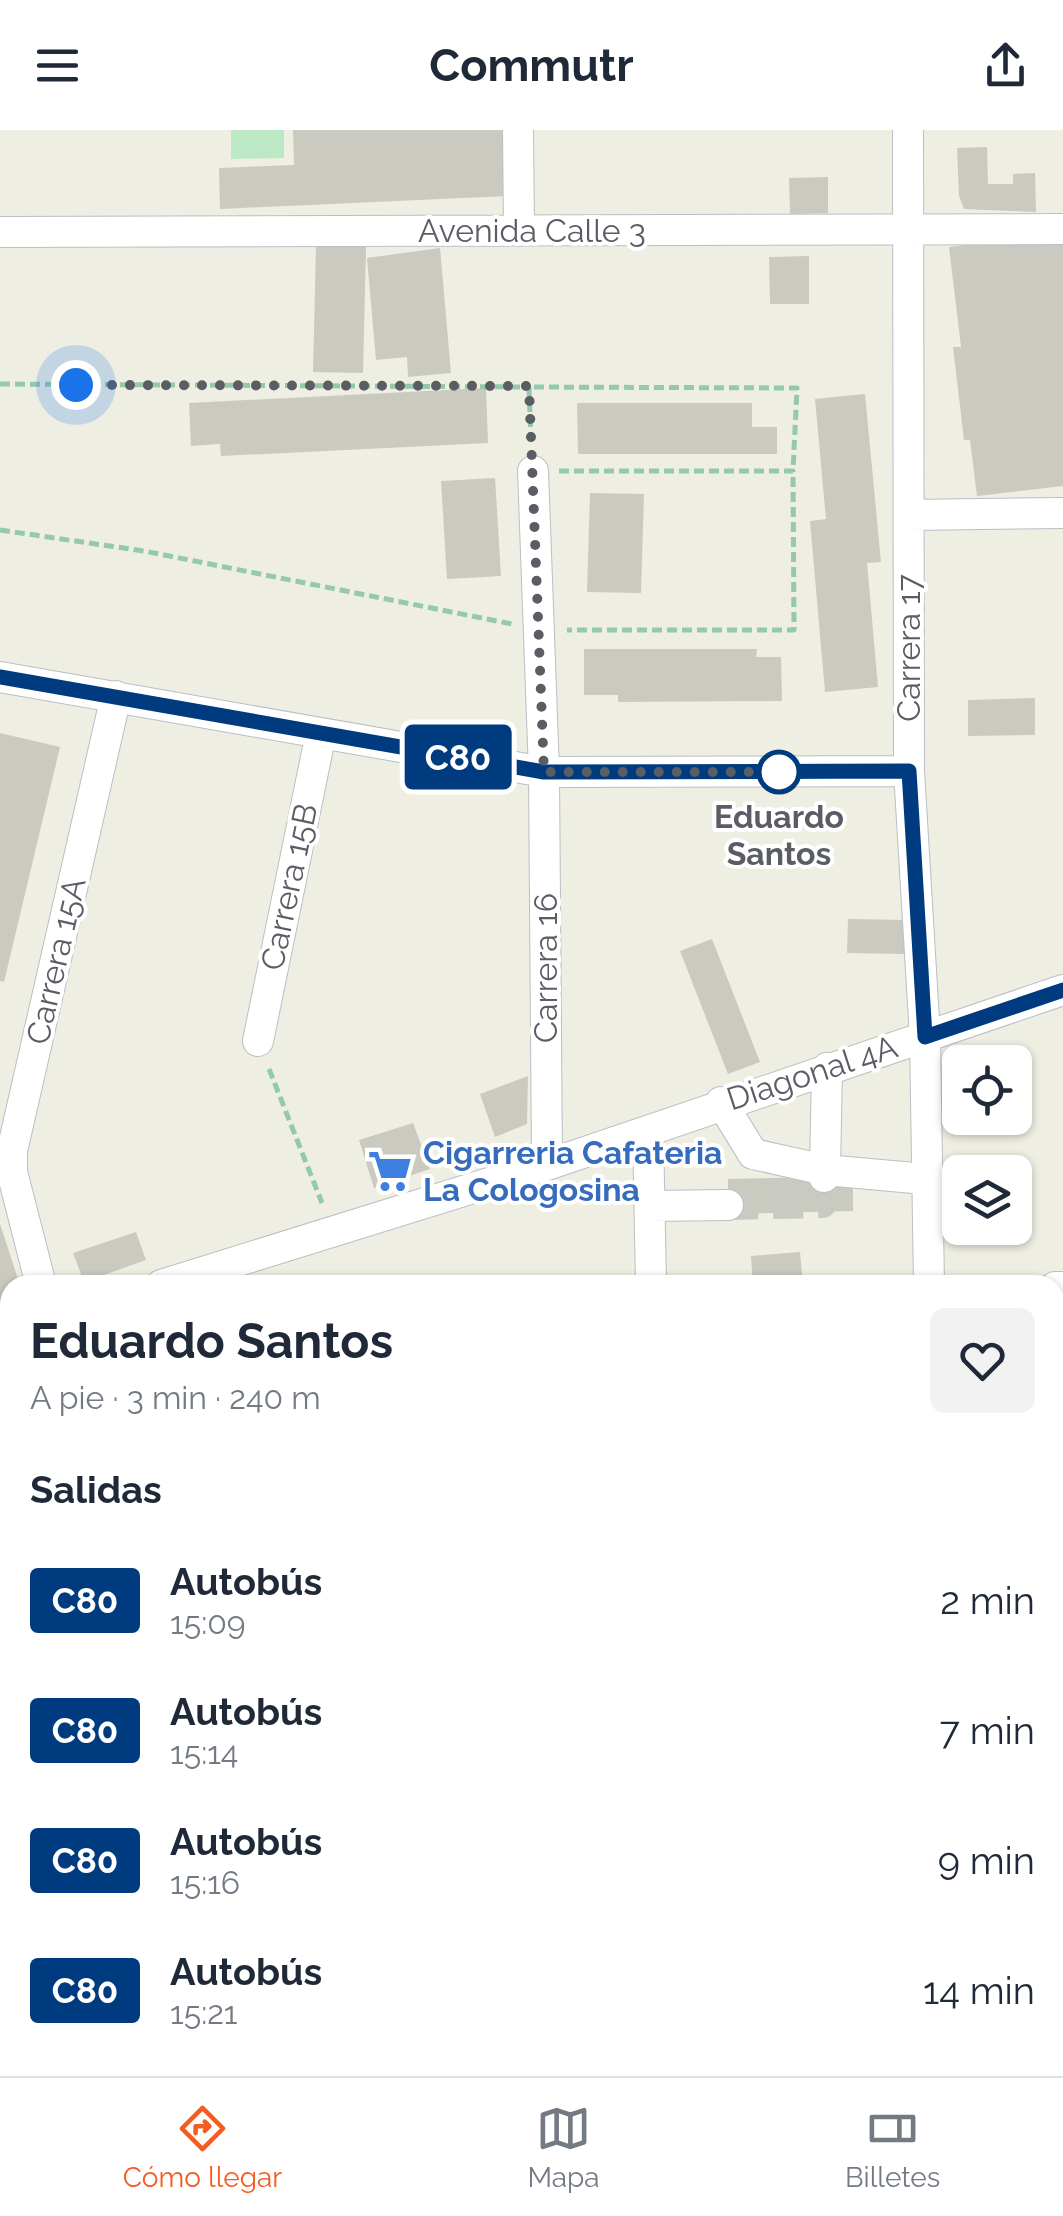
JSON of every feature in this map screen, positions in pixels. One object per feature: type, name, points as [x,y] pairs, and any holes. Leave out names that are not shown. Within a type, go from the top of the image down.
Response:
[{"type":"street","points":[[518,130],[519,231]]},
{"type":"street","name":"Carrera 17","points":[[908,130],[909,771],[925,1037],[924,1179],[929,1275]]},
{"type":"street","name":"Avenida Calle 3","points":[[0,232],[1063,229]]},
{"type":"street","name":"Carrera 16","points":[[532,472],[544,772],[547,1165]]},
{"type":"street","points":[[909,515],[1063,514]]},
{"type":"street","points":[[0,677],[544,772],[909,771]]},
{"type":"street","name":"Carrera 15A","points":[[38,1275],[12,1172],[9,1125],[116,696]]},
{"type":"street","name":"Carrera 15B","points":[[258,1041],[321,733]]},
{"type":"street","name":"Diagonal 4A","points":[[192,1275],[648,1132],[722,1102],[1063,990]]},
{"type":"street","points":[[825,1174],[826,1068]]},
{"type":"street","points":[[722,1102],[753,1154],[825,1174],[924,1179]]},
{"type":"street","points":[[648,1132],[651,1275]]},
{"type":"street","points":[[650,1206],[728,1205]]},
{"type":"path","points":[[0,384],[798,388],[793,471]]},
{"type":"path","points":[[529,386],[532,472]]},
{"type":"path","points":[[258,1041],[332,1229]]},
{"type":"green space","points":[[231,130],[284,130],[284,158],[231,159]]},
{"type":"building","points":[[293,130],[505,130],[507,196],[220,209],[219,168],[294,165]]},
{"type":"building","points":[[987,147],[988,184],[1013,184],[1013,174],[1035,173],[1036,212],[964,209],[959,196],[957,148]]},
{"type":"building","points":[[828,177],[828,213],[790,214],[789,178]]},
{"type":"building","points":[[1045,236],[1063,242],[1063,486],[977,496],[970,440],[964,440],[953,347],[961,347],[949,247]]},
{"type":"building","points":[[316,246],[366,247],[363,373],[313,372]]},
{"type":"building","points":[[440,248],[451,373],[408,377],[407,357],[376,360],[367,258]]},
{"type":"building","points":[[809,256],[809,304],[770,304],[769,257]]},
{"type":"building","points":[[486,388],[488,443],[221,456],[220,444],[191,446],[189,403]]},
{"type":"building","points":[[865,394],[881,562],[867,563],[878,687],[825,692],[810,521],[826,519],[815,399]]},
{"type":"building","points":[[577,403],[752,403],[752,427],[777,427],[777,454],[578,454]]},
{"type":"building","points":[[495,478],[501,576],[447,579],[441,481]]},
{"type":"building","points":[[590,493],[644,494],[641,593],[587,592]]},
{"type":"building","points":[[584,649],[757,649],[756,657],[781,657],[782,701],[618,702],[618,695],[584,695]]},
{"type":"building","points":[[1035,698],[1035,735],[968,736],[968,700]]},
{"type":"building","points":[[0,733],[60,747],[4,982],[0,981]]},
{"type":"building","points":[[848,919],[906,920],[905,954],[847,953]]},
{"type":"building","points":[[712,939],[760,1062],[728,1074],[680,951]]},
{"type":"building","points":[[528,1076],[527,1124],[495,1137],[480,1094]]},
{"type":"building","points":[[413,1123],[430,1169],[374,1188],[359,1140]]},
{"type":"building","points":[[853,1176],[853,1211],[728,1214],[728,1179]]},
{"type":"building","points":[[0,1224],[17,1275],[0,1275]]},
{"type":"building","points":[[136,1232],[146,1260],[104,1275],[81,1275],[73,1253]]},
{"type":"building","points":[[800,1252],[802,1275],[752,1275],[751,1256]]},
{"type":"tunnel","points":[[728,1205],[822,1203],[824,1177]]},
{"type":"bus line","name":"C80","points":[[0,677],[544,772],[909,771],[925,1037],[1063,990]]},
{"type":"place","name":"Eduardo Santos","points":[[779,772]]},
{"type":"place","name":"Cigarreria Cafateria La Cologosina","points":[[390,1171]]},
{"type":"route","points":[[76,385],[529,386],[544,772],[779,772]]}]
